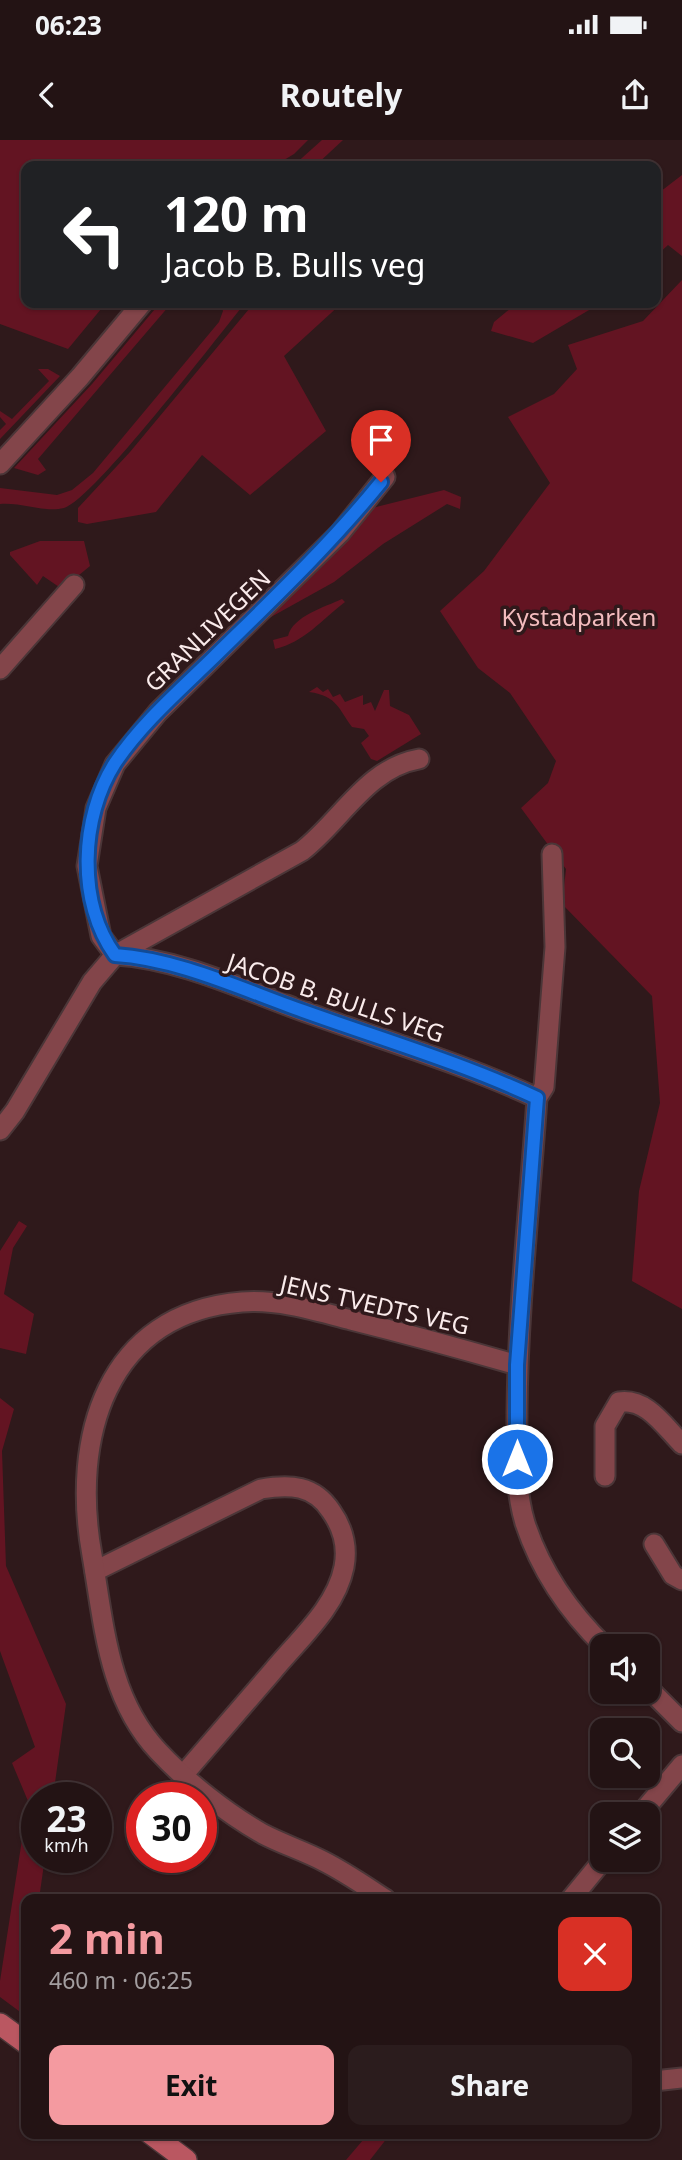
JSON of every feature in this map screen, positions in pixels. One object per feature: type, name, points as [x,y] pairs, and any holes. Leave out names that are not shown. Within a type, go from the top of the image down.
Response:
[{"type":"street","points":[[0,464],[85,372],[138,308]]},
{"type":"street","name":"GRANLIVEGEN","points":[[115,955],[101,936],[87,866],[96,808],[115,764],[161,709],[340,533],[385,477]]},
{"type":"street","points":[[0,670],[74,585]]},
{"type":"street","points":[[0,1130],[15,1111],[92,982],[115,955],[302,850],[318,839],[377,776],[406,761],[419,758]]},
{"type":"street","points":[[552,854],[555,947],[544,1087],[537,1098],[517,1365],[517,1483],[525,1521],[538,1556],[573,1616],[591,1634]]},
{"type":"street","name":"JACOB B. BULLS VEG","points":[[115,955],[143,957],[209,978],[421,1052],[537,1098]]},
{"type":"street","name":"JENS TVEDTS VEG","points":[[377,1894],[326,1862],[262,1833],[217,1803],[145,1734],[123,1698],[114,1675],[85,1518],[86,1474],[97,1410],[116,1373],[153,1331],[193,1313],[242,1302],[293,1306],[432,1340],[517,1365]]},
{"type":"street","points":[[605,1476],[606,1426],[619,1402],[629,1400],[647,1408],[682,1444]]},
{"type":"street","points":[[95,1571],[261,1489],[281,1486],[312,1489],[324,1500],[343,1531],[346,1552],[344,1570],[329,1605],[184,1774]]},
{"type":"street","points":[[654,1544],[673,1575],[682,1580]]},
{"type":"street","points":[[660,1700],[682,1722]]},
{"type":"street","points":[[651,1802],[682,1765]]},
{"type":"street","points":[[575,1894],[593,1872]]},
{"type":"street","points":[[0,2024],[21,2039]]},
{"type":"street","points":[[660,2080],[682,2078]]},
{"type":"street","points":[[158,2139],[186,2160]]},
{"type":"green space","points":[[0,140],[308,140],[282,161],[21,161],[21,308],[102,308],[68,349],[0,324]]},
{"type":"green space","points":[[322,140],[343,140],[320,161],[299,161]]},
{"type":"green space","points":[[682,175],[682,256],[668,245],[661,251],[661,191]]},
{"type":"green space","name":"Kystadparken","points":[[682,280],[682,1309],[632,1281],[639,1191],[660,1103],[652,996],[562,904],[566,869],[521,808],[548,783],[556,761],[510,693],[478,668],[440,611],[484,571],[550,483],[508,417],[554,394],[577,369],[568,345],[643,321],[655,308],[661,308],[661,302]]},
{"type":"green space","points":[[156,308],[167,308],[38,459],[46,470],[38,475],[14,468],[92,384]]},
{"type":"green space","points":[[222,308],[241,308],[127,448],[79,498],[64,508],[57,509],[0,504],[0,488],[57,495],[72,490],[93,473],[219,322]]},
{"type":"green space","points":[[250,308],[337,308],[284,356],[326,431],[250,495],[202,455],[156,512],[87,524],[78,522],[78,508],[130,452]]},
{"type":"green space","points":[[511,308],[592,308],[533,343],[491,331],[494,322]]},
{"type":"green space","points":[[38,369],[48,369],[60,376],[0,439],[0,430],[6,424],[0,417],[0,411],[12,419],[49,381]]},
{"type":"green space","points":[[444,490],[461,497],[460,509],[447,504],[383,544],[334,582],[262,622],[368,509]]},
{"type":"green space","points":[[40,541],[84,541],[90,566],[62,589],[43,576],[37,585],[10,552]]},
{"type":"green space","points":[[342,599],[345,602],[304,636],[275,649],[273,640],[288,636],[296,623],[303,618]]},
{"type":"green space","points":[[317,687],[323,692],[328,689],[333,697],[340,694],[345,702],[363,695],[363,705],[371,702],[375,711],[384,690],[389,690],[390,706],[409,715],[421,734],[377,761],[371,759],[361,743],[369,736],[364,729],[352,727],[332,700],[309,692]]},
{"type":"green space","points":[[19,1221],[27,1226],[13,1248],[4,1294],[34,1314],[26,1354],[0,1348],[0,1251]]},
{"type":"green space","points":[[0,1398],[14,1409],[2,1451],[6,1566],[66,1704],[55,1782],[21,1782],[21,1784],[12,1763],[35,1747],[0,1651]]},
{"type":"green space","points":[[21,1846],[21,1873],[43,1873],[40,1894],[21,1894],[21,2013],[0,1997],[0,1981]]},
{"type":"green space","points":[[364,2139],[386,2139],[370,2160],[346,2160]]},
{"type":"route","points":[[381,482],[340,533],[161,709],[115,764],[96,808],[87,866],[101,936],[115,955],[143,957],[209,978],[421,1052],[537,1098],[517,1365],[517,1459]]}]
